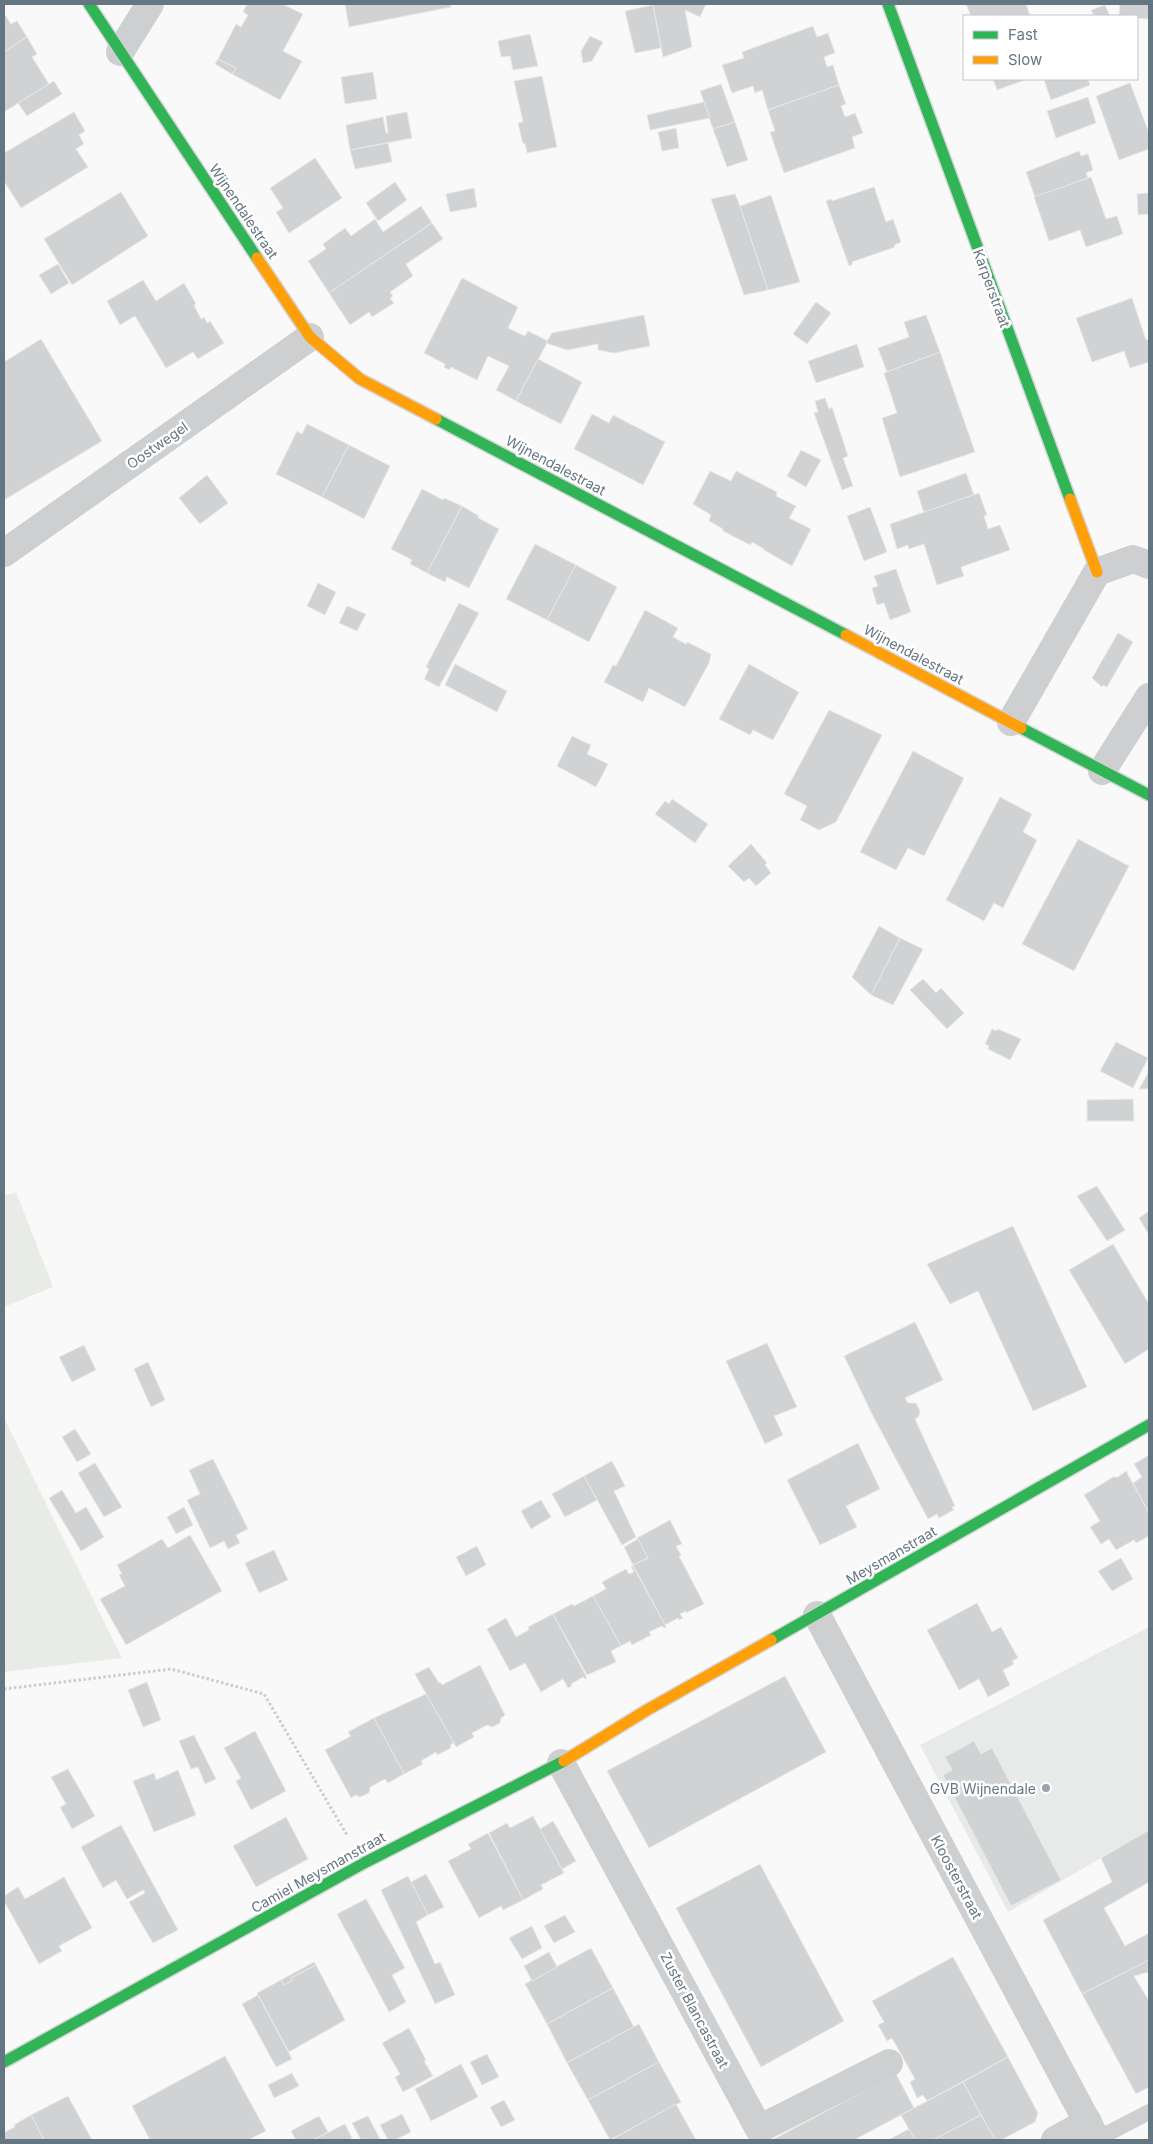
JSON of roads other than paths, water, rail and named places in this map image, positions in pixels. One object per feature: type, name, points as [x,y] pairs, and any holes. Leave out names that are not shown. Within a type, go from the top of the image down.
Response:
[{"type":"street","name":"Wijnendalestraat","points":[[89,4],[310,337],[360,378],[1149,796]]},
{"type":"street","points":[[120,52],[150,4]]},
{"type":"street","name":"Karperstraat","points":[[888,4],[1097,572]]},
{"type":"street","name":"Oostwegel","points":[[4,553],[310,337]]},
{"type":"street","points":[[1011,722],[1097,572],[1133,558],[1149,565]]},
{"type":"street","points":[[1102,771],[1149,697]]},
{"type":"street","name":"Meysmanstraat","points":[[647,1710],[1149,1425]]},
{"type":"street","name":"Kloosterstraat","points":[[817,1615],[1094,2134]]},
{"type":"street","name":"Camiel Meysmanstraat","points":[[4,2062],[364,1863],[561,1763],[647,1710]]},
{"type":"street","name":"Zuster Blancastraat","points":[[561,1763],[759,2129],[889,2062]]},
{"type":"street","points":[[1055,2140],[1094,2134]]},
{"type":"lane","points":[[1094,2134],[1149,2112]]},
{"type":"place","name":"GVB Wijnendale","points":[[1046,1788]]}]
